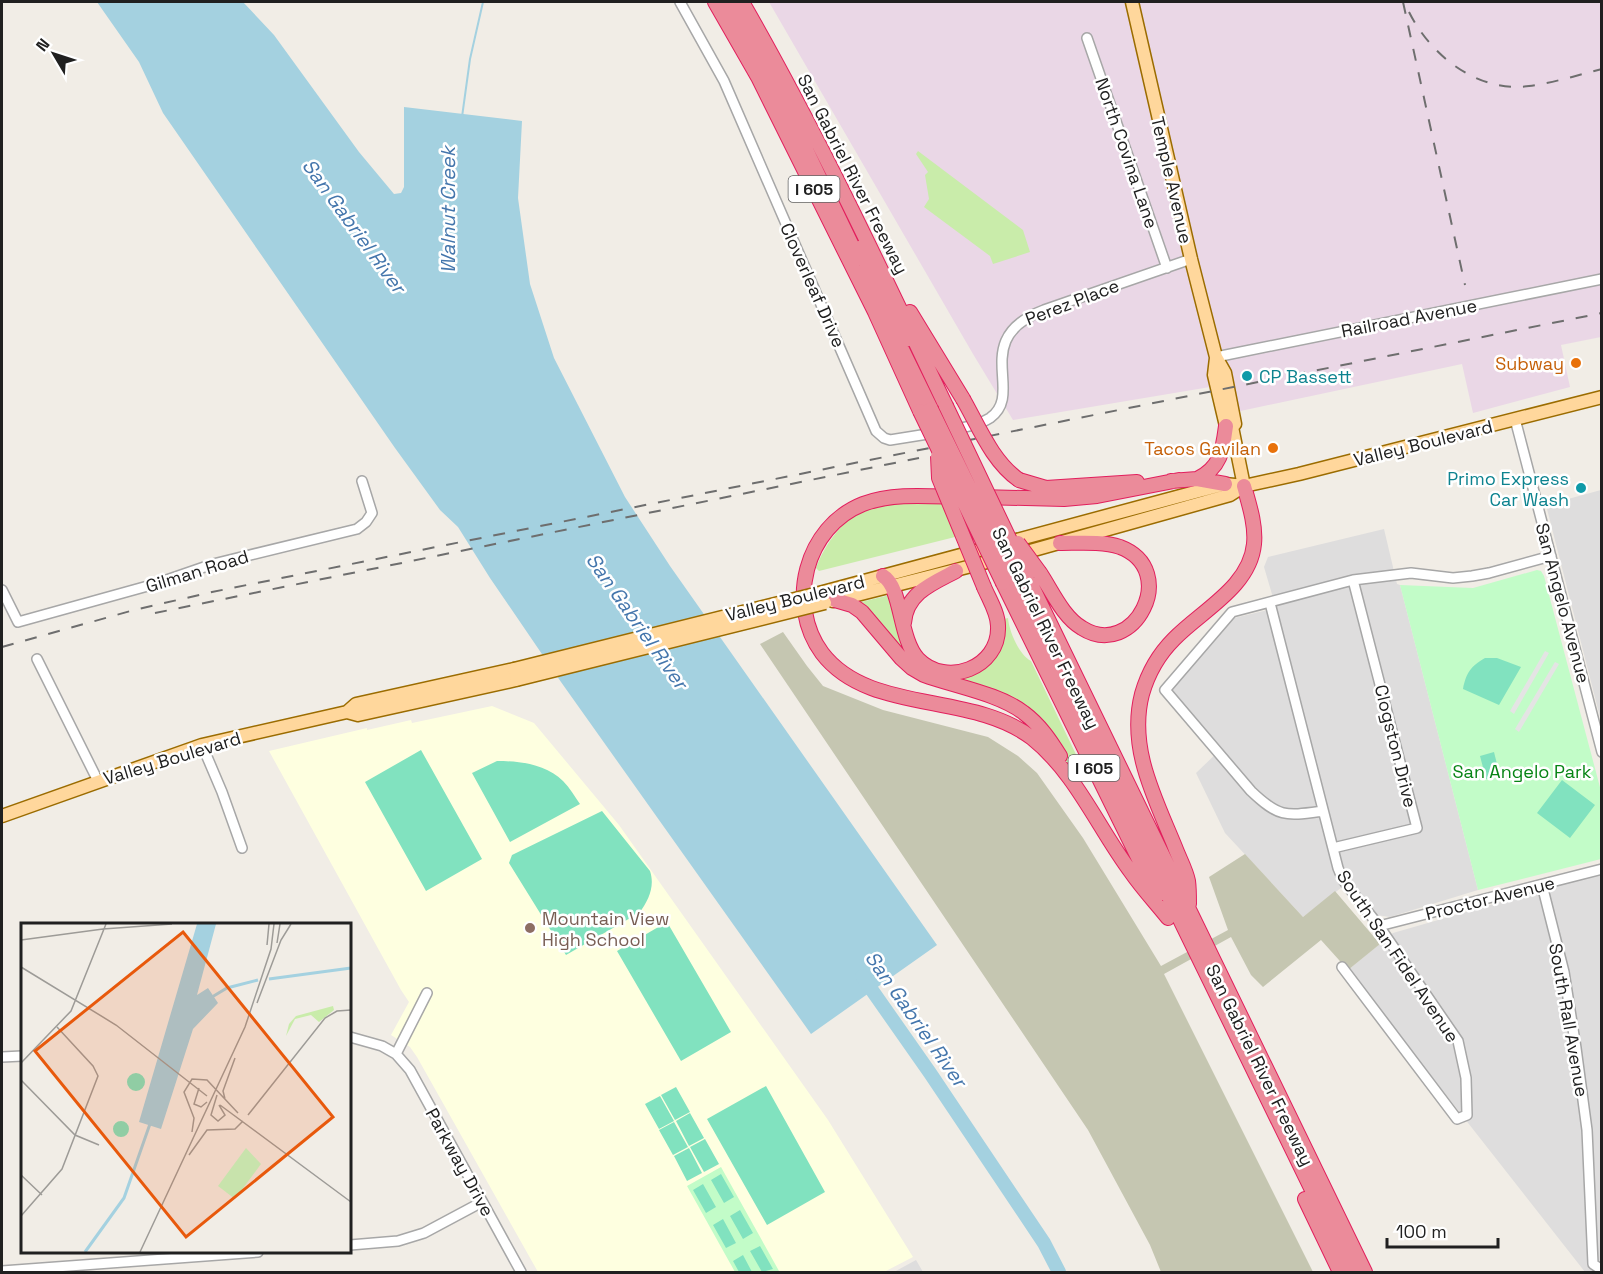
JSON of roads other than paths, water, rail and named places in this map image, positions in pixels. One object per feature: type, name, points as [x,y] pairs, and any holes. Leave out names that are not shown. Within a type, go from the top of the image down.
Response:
[{"type":"highway","name":"San Gabriel River Freeway","points":[[715,2],[763,88],[875,312],[996,514],[1021,578],[1168,918],[1197,951],[1365,1272]]},
{"type":"highway","points":[[727,2],[785,106],[1021,578],[1352,1272]]},
{"type":"highway","points":[[733,2],[770,67],[802,131],[934,408]]},
{"type":"highway","name":"San Gabriel River Freeway","points":[[742,2],[779,66],[868,244],[934,408],[938,448],[1021,578],[1190,912],[1197,951],[1341,1272]]},
{"type":"highway","points":[[868,244],[993,452],[1005,468],[1019,480],[1053,488],[1197,479],[1225,484]]},
{"type":"highway","points":[[1197,479],[1208,473],[1218,463],[1229,426]]},
{"type":"highway","points":[[888,581],[912,651],[926,666],[946,673],[966,671],[975,667],[990,653],[997,637],[996,614],[939,478],[938,448]]},
{"type":"highway","points":[[1083,799],[1052,756],[1018,729],[970,711],[875,690],[840,671],[820,650],[808,628],[803,595],[807,567],[818,543],[837,520],[861,505],[882,499],[961,496],[1064,499],[1097,496],[1179,480]]},
{"type":"highway","points":[[1190,912],[1188,879],[1142,761],[1138,736],[1139,713],[1148,677],[1165,649],[1234,585],[1249,565],[1255,536],[1244,486]]},
{"type":"highway","points":[[1021,578],[1079,627],[1087,631],[1104,634],[1122,630],[1137,621],[1143,612],[1149,584],[1145,570],[1133,555],[1115,546],[1060,543]]},
{"type":"highway","points":[[904,628],[906,611],[919,592],[956,571]]},
{"type":"highway","points":[[828,598],[852,605],[862,612],[912,668],[937,680],[1005,702],[1024,713],[1046,736],[1130,872],[1168,918]]},
{"type":"highway","points":[[1197,951],[1357,1272]]},
{"type":"main road","name":"Temple Avenue","points":[[1132,2],[1216,357],[1214,375],[1244,486]]},
{"type":"main road","name":"Valley Boulevard","points":[[2,816],[98,780],[202,745],[347,712],[358,715],[515,674],[828,598],[1225,484],[1244,486],[1336,465],[1602,397]]},
{"type":"main road","name":"Valley Boulevard","points":[[888,581],[956,571],[1230,495],[1244,486]]},
{"type":"street","name":"Cloverleaf Drive","points":[[680,2],[724,81],[876,431],[890,441],[970,426],[989,418]]},
{"type":"street","name":"North Covina Lane","points":[[1086,38],[1167,268]]},
{"type":"street","name":"Perez Place","points":[[989,418],[999,407],[1002,399],[1003,347],[1017,325],[1038,312],[1191,259]]},
{"type":"street","name":"Railroad Avenue","points":[[1216,357],[1602,279]]},
{"type":"street","name":"San Angelo Avenue","points":[[1515,419],[1602,752]]},
{"type":"street","name":"Gilman Road","points":[[2,590],[18,622],[155,584],[213,564],[357,529],[372,513],[362,481]]},
{"type":"street","points":[[1323,811],[1287,815],[1267,806],[1251,791],[1165,690],[1232,612],[1353,580],[1411,573],[1453,578],[1472,576],[1551,556]]},
{"type":"street","name":"Clogston Drive","points":[[1333,848],[1417,828],[1353,580]]},
{"type":"street","name":"South San Fidel Avenue","points":[[1270,603],[1343,880],[1379,926],[1458,1041],[1466,1078],[1467,1115],[1457,1119],[1342,967]]},
{"type":"street","points":[[37,659],[98,780]]},
{"type":"street","points":[[202,745],[242,849]]},
{"type":"street","name":"Proctor Avenue","points":[[1379,926],[1602,869]]},
{"type":"street","name":"South Rall Avenue","points":[[1542,885],[1564,972],[1576,1048],[1587,1130],[1597,1267]]},
{"type":"street","points":[[351,1037],[382,1046],[396,1054],[428,993]]},
{"type":"street","name":"Parkway Drive","points":[[396,1054],[410,1070],[521,1272]]},
{"type":"street","points":[[2,1058],[21,1056]]},
{"type":"street","points":[[351,1245],[398,1241],[424,1233],[482,1202]]},
{"type":"street","points":[[2,1271],[232,1253]]},
{"type":"water","points":[[97,2],[243,2],[274,35],[359,152],[394,194],[401,193],[404,187],[404,107],[522,121],[518,198],[530,284],[554,358],[625,497],[670,566],[937,945],[811,1034],[561,682],[458,527],[440,510],[395,448],[163,113],[139,62]]},
{"type":"waterway","name":"Walnut Creek","points":[[462,117],[470,59],[483,2]]},
{"type":"waterway","name":"San Gabriel River","points":[[862,976],[1044,1243],[1059,1272]]},
{"type":"railway","points":[[1403,2],[1465,285]]},
{"type":"railway","points":[[1409,12],[1418,28],[1443,57],[1474,77],[1492,84],[1510,87],[1529,86],[1602,69]]},
{"type":"railway","points":[[2,647],[134,610],[212,592],[1602,313]]},
{"type":"railway","points":[[155,613],[919,458]]},
{"type":"place","name":"Subway","points":[[1576,363]]},
{"type":"place","name":"CP Bassett","points":[[1247,376]]},
{"type":"place","name":"Tacos Gavilan","points":[[1273,448]]},
{"type":"place","name":"Primo Express Car Wash","points":[[1581,488]]},
{"type":"place","name":"Mountain View High School","points":[[530,928]]},
{"type":"park label","name":"San Angelo Park","points":[[1522,771]]}]
